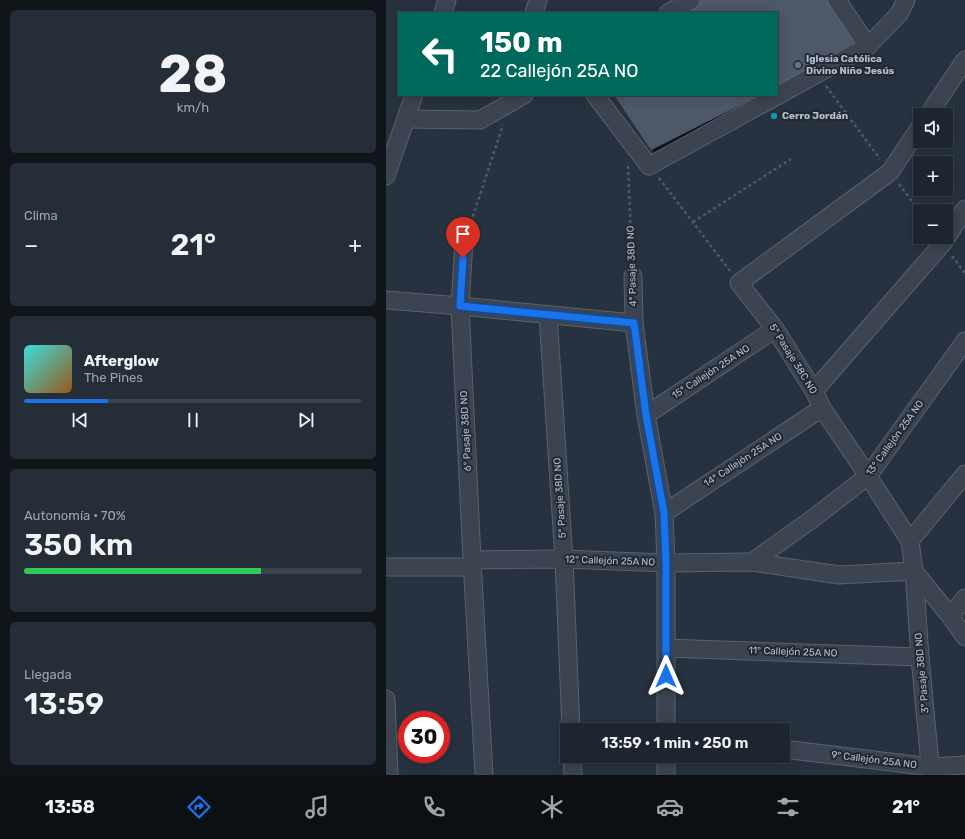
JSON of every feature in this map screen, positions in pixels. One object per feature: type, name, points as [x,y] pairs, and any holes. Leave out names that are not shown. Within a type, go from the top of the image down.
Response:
[{"type":"street","points":[[443,12],[447,0]]},
{"type":"street","points":[[534,12],[538,0]]},
{"type":"street","points":[[670,12],[691,0]]},
{"type":"street","points":[[837,0],[868,46]]},
{"type":"street","points":[[778,95],[868,46],[899,14],[906,0]]},
{"type":"street","points":[[933,108],[965,60]]},
{"type":"street","points":[[386,176],[414,96]]},
{"type":"street","points":[[596,96],[649,166],[776,96]]},
{"type":"street","points":[[406,119],[480,120],[515,98]]},
{"type":"street","points":[[739,283],[890,172],[913,138]]},
{"type":"street","points":[[814,391],[943,243],[965,209]]},
{"type":"street","name":"6° Pasaje 38D NO","points":[[464,242],[460,306],[484,775]]},
{"type":"street","name":"4° Pasaje 38D NO","points":[[633,276],[634,323],[646,415],[664,513],[666,563],[666,723]]},
{"type":"street","name":"5° Pasaje 38C NO","points":[[739,283],[775,330],[814,391],[822,408],[910,541],[914,571]]},
{"type":"street","points":[[386,300],[634,323]]},
{"type":"street","name":"5° Pasaje 38D NO","points":[[548,315],[564,560],[571,723]]},
{"type":"street","name":"15° Callejón 25A NO","points":[[646,415],[775,330]]},
{"type":"street","name":"13° Callejón 25A NO","points":[[752,562],[811,520],[868,476],[965,341]]},
{"type":"street","name":"14° Callejón 25A NO","points":[[664,513],[822,408]]},
{"type":"street","points":[[910,541],[965,474]]},
{"type":"street","name":"12° Callejón 25A NO","points":[[386,567],[564,560],[666,563],[752,562],[839,575],[914,571]]},
{"type":"street","points":[[914,571],[965,637]]},
{"type":"street","name":"3° Pasaje 38D NO","points":[[914,571],[920,656],[931,771]]},
{"type":"street","points":[[950,616],[965,598]]},
{"type":"street","name":"11° Callejón 25A NO","points":[[666,648],[920,656]]},
{"type":"street","points":[[386,699],[389,775]]},
{"type":"street","name":"9° Callejón 25A NO","points":[[790,750],[931,771],[965,765]]},
{"type":"street","points":[[572,763],[573,775]]},
{"type":"street","points":[[666,763],[666,775]]},
{"type":"path","points":[[816,74],[914,204]]},
{"type":"path","points":[[464,242],[515,98]]},
{"type":"path","name":"4° Pasaje 38D NO","points":[[626,135],[633,276]]},
{"type":"path","points":[[693,222],[791,159]]},
{"type":"path","points":[[649,166],[739,283]]},
{"type":"building","name":"Iglesia Católica Divino Niño Jesús","points":[[700,0],[833,0],[862,43],[778,85],[778,12],[679,12]]},
{"type":"building","points":[[615,96],[758,96],[651,150]]},
{"type":"place","name":"Iglesia Católica Divino Niño Jesús","points":[[798,65]]},
{"type":"place","name":"Cerro Jordán","points":[[774,116]]},
{"type":"route","points":[[463,258],[460,306],[634,323],[646,415],[664,513],[666,563],[666,676]]}]
